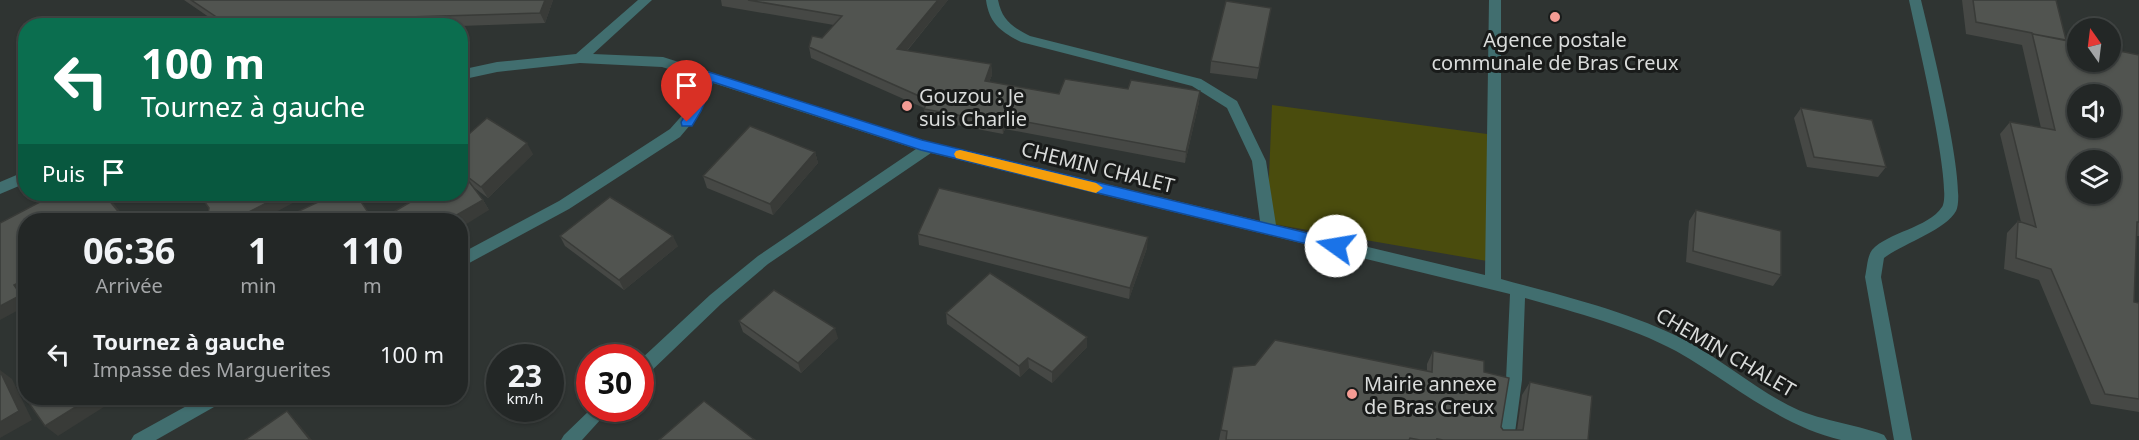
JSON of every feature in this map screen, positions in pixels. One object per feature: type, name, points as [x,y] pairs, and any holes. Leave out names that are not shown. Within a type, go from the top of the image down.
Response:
[{"type":"street","points":[[580,58],[646,0]]},
{"type":"street","points":[[992,0],[994,17],[1007,30],[1026,39],[1196,82],[1232,105],[1259,161],[1269,230]]},
{"type":"street","points":[[1493,283],[1495,0]]},
{"type":"street","points":[[1903,440],[1873,277],[1874,266],[1877,255],[1886,248],[1939,219],[1950,209],[1952,196],[1946,146],[1915,0]]},
{"type":"street","name":"CHEMIN CHALET","points":[[468,73],[497,67],[580,58],[663,62],[929,147],[1493,283],[1597,312],[1648,330],[1683,347],[1783,411],[1841,432],[1878,440]]},
{"type":"street","points":[[468,257],[564,205],[675,133],[695,111],[709,76]]},
{"type":"street","points":[[654,358],[761,262],[834,209],[929,147]]},
{"type":"street","points":[[0,188],[18,180]]},
{"type":"street","points":[[1505,440],[1514,380],[1518,290]]},
{"type":"street","points":[[140,440],[202,405]]},
{"type":"street","points":[[570,440],[589,422]]},
{"type":"shaded area","points":[[1272,105],[1487,134],[1487,261],[1267,223]]},
{"type":"building","points":[[191,0],[545,0],[540,13],[373,18],[218,18]]},
{"type":"building","points":[[748,0],[938,0],[897,49],[991,64],[985,81],[1059,94],[1065,79],[1128,89],[1131,80],[1200,91],[1186,152],[1005,118],[1002,123],[924,109],[928,100],[809,47],[812,36],[822,38],[842,16]]},
{"type":"building","points":[[1973,0],[2056,0],[2066,40],[2033,34],[2067,41],[2067,72],[2121,72],[2121,51],[2139,55],[2139,222],[2137,222],[2134,302],[2139,303],[2139,399],[2105,394],[2051,269],[2016,258],[2018,221],[2036,227],[2010,122],[2055,130],[2032,33],[1976,22]]},
{"type":"building","points":[[1226,1],[1271,8],[1259,68],[1211,61]]},
{"type":"building","points":[[1801,108],[1872,120],[1886,167],[1814,157]]},
{"type":"building","points":[[487,118],[527,143],[481,187],[468,177],[468,135]]},
{"type":"building","points":[[750,126],[815,152],[770,204],[703,176]]},
{"type":"building","points":[[468,180],[483,200],[460,213],[392,213],[412,201],[468,201]]},
{"type":"building","points":[[939,188],[1148,237],[1130,288],[918,234]]},
{"type":"building","points":[[610,197],[673,236],[619,280],[560,236]]},
{"type":"building","points":[[42,201],[110,201],[119,213],[19,213]]},
{"type":"building","points":[[204,201],[270,201],[247,213],[208,213],[209,208]]},
{"type":"building","points":[[320,201],[361,201],[368,213],[300,213],[299,211]]},
{"type":"building","points":[[1696,210],[1781,231],[1781,275],[1693,251]]},
{"type":"building","points":[[18,214],[18,283],[14,285],[18,291],[18,297],[0,306],[0,223]]},
{"type":"building","points":[[990,273],[1087,337],[1052,372],[1028,358],[1019,366],[946,313]]},
{"type":"building","points":[[774,290],[835,328],[798,363],[739,321]]},
{"type":"building","name":"Mairie annexe de Bras Creux","points":[[1275,340],[1432,372],[1433,351],[1484,361],[1484,372],[1509,378],[1501,427],[1503,430],[1523,430],[1530,382],[1592,396],[1588,440],[1420,440],[1410,438],[1409,440],[1226,440],[1227,431],[1221,430],[1233,367],[1255,365]]},
{"type":"building","points":[[0,371],[19,411],[0,422]]},
{"type":"building","points":[[704,401],[755,440],[659,440]]},
{"type":"building","points":[[30,405],[79,405],[45,426]]},
{"type":"building","points":[[287,411],[310,440],[245,440]]},
{"type":"slow traffic","points":[[960,154],[1096,188]]},
{"type":"place","name":"Agence postale communale de Bras Creux","points":[[1555,17]]},
{"type":"place","name":"Gouzou : Je suis Charlie","points":[[907,106]]},
{"type":"place","name":"Mairie annexe de Bras Creux","points":[[1352,394]]},
{"type":"route","points":[[687,122],[695,111],[709,76],[921,145],[1336,246]]}]
